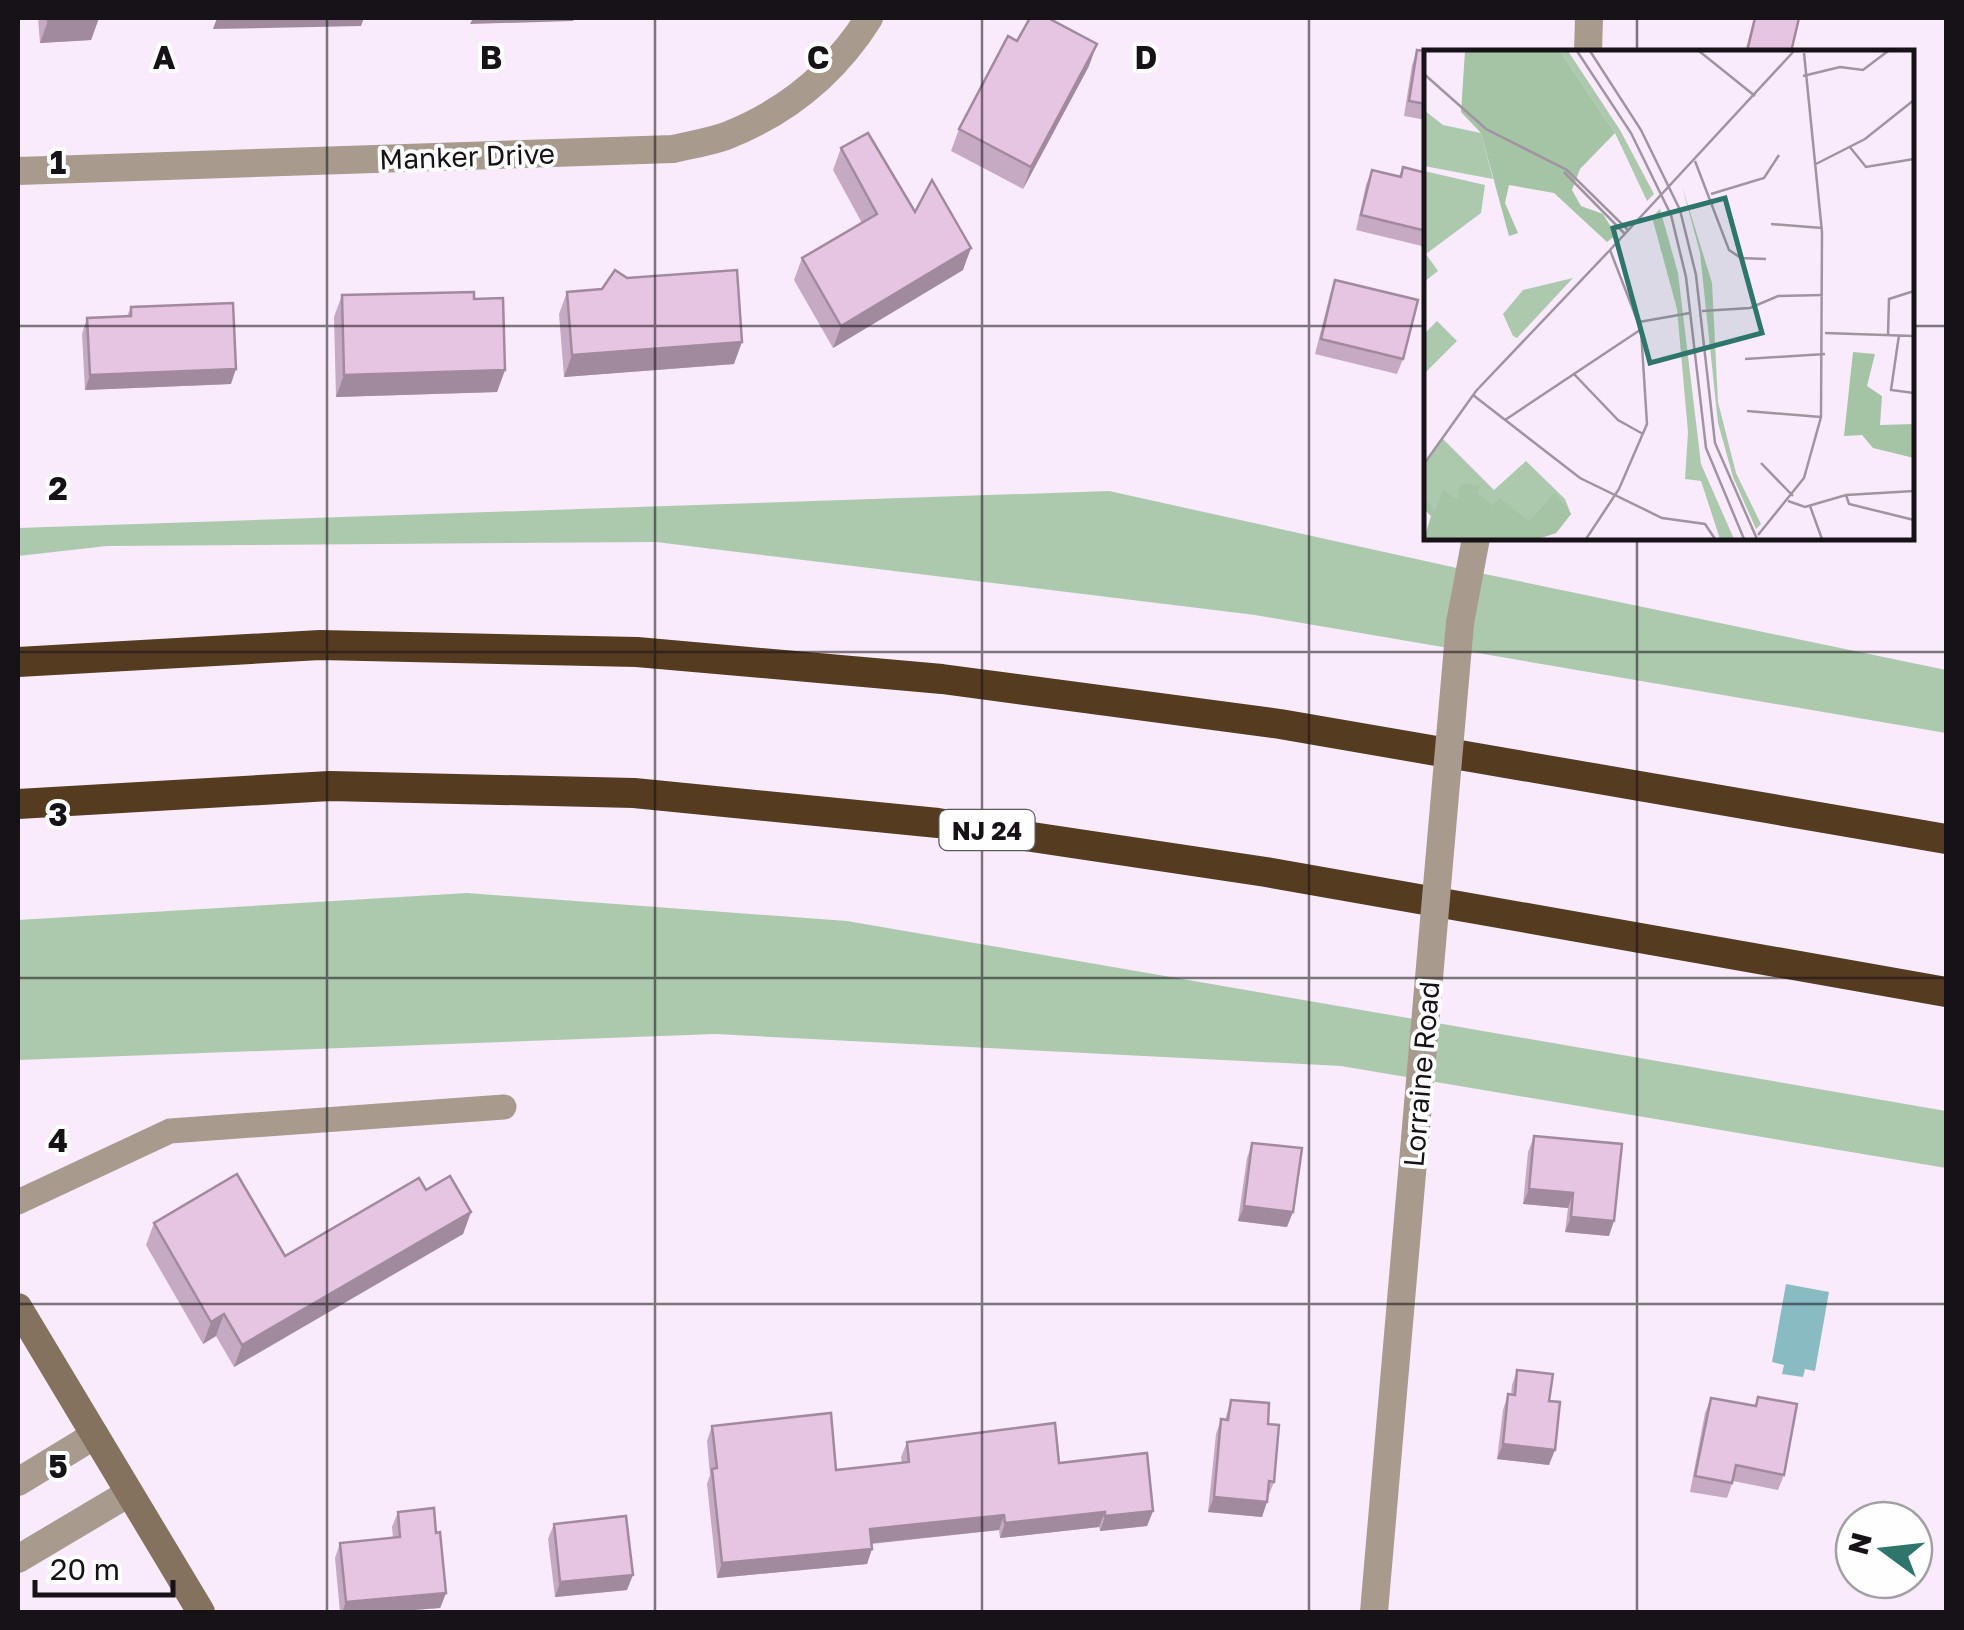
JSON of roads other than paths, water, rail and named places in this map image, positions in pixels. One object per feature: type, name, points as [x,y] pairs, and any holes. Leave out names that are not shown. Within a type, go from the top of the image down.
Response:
[{"type":"highway","points":[[18,662],[320,645],[637,652],[904,676],[1280,724],[1946,839]]},
{"type":"highway","name":"NJ 24","points":[[18,804],[330,786],[634,793],[938,823],[1266,872],[1946,992]]},
{"type":"main road","points":[[18,1307],[201,1612]]},
{"type":"street","name":"Manker Drive","points":[[18,171],[673,149],[724,137],[771,116],[814,85],[850,47],[869,18]]},
{"type":"street","points":[[1588,50],[1590,18]]},
{"type":"street","name":"Lorraine Road","points":[[1374,1612],[1460,624],[1476,540]]},
{"type":"street","points":[[18,1482],[96,1435]]},
{"type":"street","points":[[18,1558],[129,1493]]},
{"type":"lane","points":[[18,1202],[170,1131],[504,1107]]},
{"type":"water","points":[[1786,1284],[1829,1292],[1815,1371],[1805,1369],[1803,1377],[1782,1374],[1784,1365],[1772,1362]]}]
